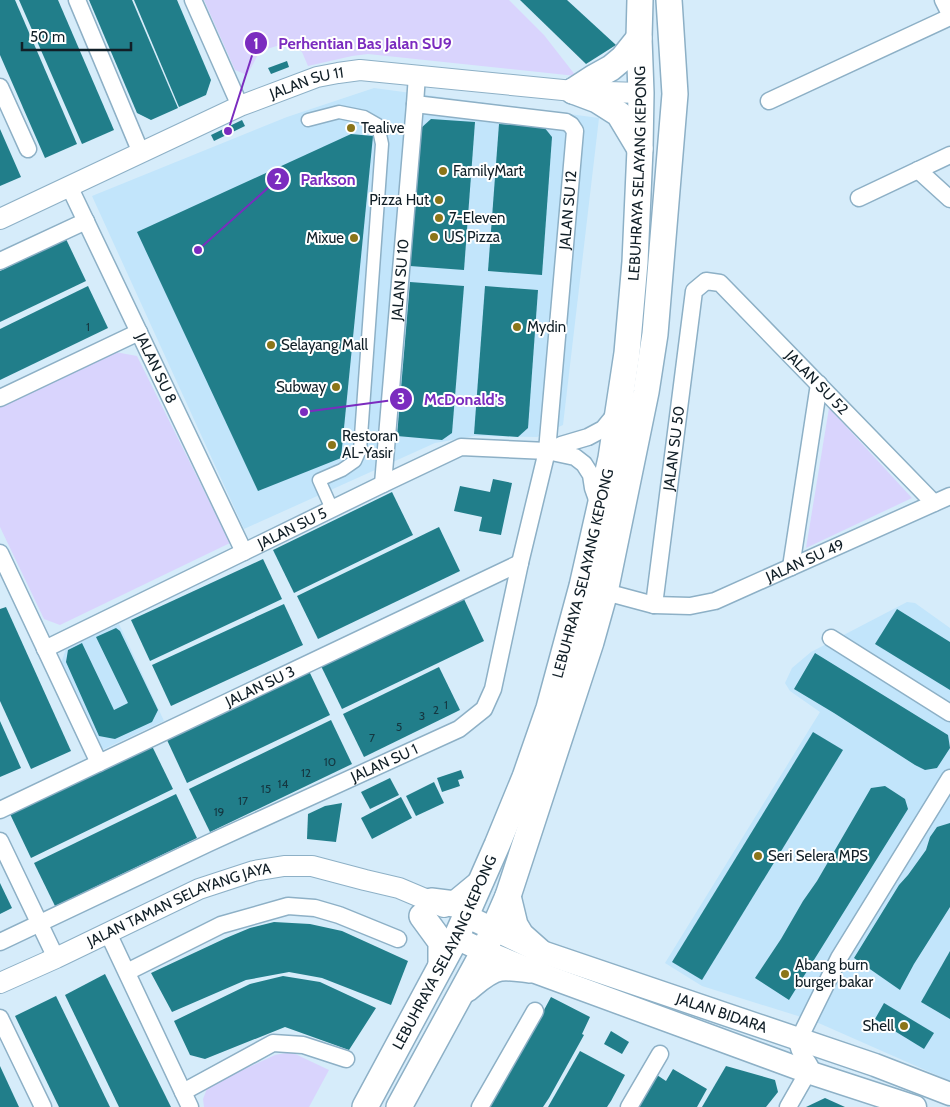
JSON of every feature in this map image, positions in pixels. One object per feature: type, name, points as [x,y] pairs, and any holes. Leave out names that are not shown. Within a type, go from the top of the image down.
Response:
[{"type":"main road","name":"LEBUHRAYA SELAYANG KEPONG","points":[[399,1107],[489,940],[508,896],[591,642],[600,508],[611,458],[618,410],[635,262],[640,149],[640,0]]},
{"type":"main road","points":[[659,0],[657,68],[653,81],[641,92],[650,103],[656,118],[663,168],[668,182]]},
{"type":"main road","name":"LEBUHRAYA SELAYANG KEPONG","points":[[365,1107],[461,927],[525,777],[594,589],[649,372],[655,334],[675,94],[669,0]]},
{"type":"main road","points":[[573,91],[611,68],[623,58],[639,38]]},
{"type":"main road","points":[[573,91],[596,100],[619,114],[640,149]]},
{"type":"main road","points":[[441,965],[442,942],[427,908],[455,904],[480,884]]},
{"type":"main road","points":[[462,992],[487,973],[534,961],[515,925],[508,896]]},
{"type":"main road","name":"JALAN BIDARA","points":[[461,927],[534,961],[808,1072],[915,1107]]},
{"type":"main road","name":"JALAN BIDARA","points":[[534,961],[799,1039],[875,1065],[947,1094]]},
{"type":"street","points":[[76,0],[141,153]]},
{"type":"street","points":[[193,0],[240,106]]},
{"type":"street","points":[[769,101],[950,16],[943,0]]},
{"type":"street","name":"JALAN SU 11","points":[[0,219],[240,106],[317,78],[338,73],[360,70],[573,91],[641,92]]},
{"type":"street","name":"JALAN SU 10","points":[[383,484],[417,75]]},
{"type":"street","points":[[0,87],[28,149]]},
{"type":"street","name":"JALAN SU 12","points":[[415,104],[566,122],[575,131],[547,451]]},
{"type":"street","points":[[308,120],[339,112],[364,117],[378,125],[382,144],[360,450],[355,461],[342,470],[319,480],[332,509]]},
{"type":"street","points":[[859,198],[950,155]]},
{"type":"street","points":[[918,170],[950,199]]},
{"type":"street","name":"JALAN SU 8","points":[[69,186],[244,552]]},
{"type":"street","points":[[0,261],[86,221]]},
{"type":"street","name":"JALAN SU 52","points":[[694,291],[706,281],[720,284],[934,503]]},
{"type":"street","name":"JALAN SU 50","points":[[654,606],[694,291]]},
{"type":"street","points":[[0,398],[139,332]]},
{"type":"street","points":[[791,568],[819,384]]},
{"type":"street","name":"JALAN SU 5","points":[[547,451],[561,444],[588,438],[603,429],[618,410]]},
{"type":"street","name":"JALAN SU 5","points":[[45,649],[461,447],[547,451],[575,457],[584,464],[591,475],[600,508]]},
{"type":"street","name":"JALAN SU 1","points":[[0,942],[209,843],[459,729],[484,709],[493,689],[520,563],[547,451]]},
{"type":"street","name":"JALAN SU 49","points":[[594,589],[654,606],[690,606],[715,601],[950,496]]},
{"type":"street","points":[[0,553],[99,763]]},
{"type":"street","name":"JALAN SU 3","points":[[0,810],[520,563]]},
{"type":"street","points":[[831,638],[950,713]]},
{"type":"street","points":[[788,1107],[810,1066],[797,1044],[799,1039],[839,958],[945,797],[950,778]]},
{"type":"street","points":[[0,841],[56,958]]},
{"type":"street","name":"JALAN TAMAN SELAYANG JAYA","points":[[0,984],[199,889],[254,871],[284,866],[312,866],[365,880],[427,908],[461,927]]},
{"type":"street","points":[[126,972],[221,925],[288,906],[315,908],[339,915],[398,939]]},
{"type":"street","points":[[108,932],[190,1107]]},
{"type":"street","points":[[480,1107],[535,1011]]},
{"type":"street","points":[[0,1018],[43,1107]]},
{"type":"street","points":[[183,1092],[273,1043],[303,1045],[346,1059]]},
{"type":"street","points":[[629,1107],[660,1054]]},
{"type":"shaded area","points":[[204,0],[509,0],[544,35],[576,76],[368,54],[308,66],[302,52],[290,42],[260,51],[247,75],[235,70]]},
{"type":"shaded area","points":[[374,88],[599,118],[563,425],[537,437],[475,436],[435,443],[244,529],[92,196],[287,117]]},
{"type":"shaded area","points":[[115,352],[137,356],[230,543],[60,625],[44,619],[0,527],[0,407]]},
{"type":"shaded area","points":[[829,408],[912,498],[806,548]]},
{"type":"shaded area","points":[[907,602],[915,603],[950,628],[950,1081],[814,1021],[702,986],[665,963],[820,712],[790,691],[785,683],[792,668],[811,652]]},
{"type":"shaded area","points":[[119,624],[164,721],[102,750],[61,663],[66,649]]},
{"type":"shaded area","points":[[291,1052],[329,1070],[309,1107],[204,1107],[203,1099],[208,1086],[275,1055]]},
{"type":"building","points":[[0,0],[15,0],[77,144],[45,158],[0,55]]},
{"type":"building","points":[[19,0],[58,0],[114,130],[82,144]]},
{"type":"building","points":[[89,0],[132,0],[178,108],[151,120],[137,113]]},
{"type":"building","points":[[134,0],[177,0],[211,80],[206,95],[179,107]]},
{"type":"building","points":[[520,0],[567,0],[616,45],[586,64]]},
{"type":"building","points":[[287,61],[289,67],[271,74],[268,68]]},
{"type":"building","points":[[431,119],[475,122],[464,270],[410,266],[421,128]]},
{"type":"building","points":[[242,120],[245,126],[214,141],[211,135]]},
{"type":"building","points":[[499,124],[544,127],[552,137],[542,275],[488,271]]},
{"type":"building","points":[[0,129],[21,177],[0,186]]},
{"type":"building","name":"Selayang Mall","points":[[351,134],[373,136],[341,458],[258,491],[137,232]]},
{"type":"building","points":[[66,239],[86,281],[0,322],[0,271]]},
{"type":"building","points":[[410,282],[464,286],[452,433],[442,440],[397,436]]},
{"type":"building","points":[[88,286],[108,328],[0,380],[0,329]]},
{"type":"building","points":[[485,286],[538,290],[528,428],[518,437],[474,434]]},
{"type":"building","points":[[493,479],[512,483],[501,535],[479,531],[482,517],[454,511],[460,486],[490,492]]},
{"type":"building","points":[[392,492],[413,535],[294,593],[273,550]]},
{"type":"building","points":[[439,527],[460,571],[318,639],[297,596]]},
{"type":"building","points":[[263,559],[282,599],[150,661],[131,620]]},
{"type":"building","points":[[463,597],[484,641],[342,709],[321,666]]},
{"type":"building","points":[[284,604],[303,645],[171,706],[152,665]]},
{"type":"building","points":[[6,607],[71,751],[31,769],[0,701],[0,609]]},
{"type":"building","points":[[897,609],[950,642],[950,690],[875,644]]},
{"type":"building","points":[[116,628],[120,631],[158,710],[152,722],[115,739],[99,736],[66,662],[68,650],[82,643],[114,710],[128,703],[96,637]]},
{"type":"building","points":[[815,653],[948,735],[950,748],[937,768],[925,770],[915,765],[794,689]]},
{"type":"building","points":[[439,667],[460,710],[364,757],[343,714]]},
{"type":"building","points":[[309,671],[330,715],[187,783],[167,740]]},
{"type":"building","points":[[331,720],[352,764],[210,832],[189,789]]},
{"type":"building","points":[[0,721],[21,768],[0,777]]},
{"type":"building","name":"Seri Selera MPS","points":[[813,732],[843,750],[702,980],[672,962]]},
{"type":"building","points":[[152,746],[173,789],[31,858],[10,814]]},
{"type":"building","points":[[461,770],[464,778],[458,780],[460,786],[442,792],[437,778]]},
{"type":"building","points":[[390,778],[399,795],[370,809],[361,792]]},
{"type":"building","points":[[434,782],[444,803],[416,816],[406,796]]},
{"type":"building","points":[[885,786],[905,799],[908,809],[789,1000],[755,978],[817,881],[871,788]]},
{"type":"building","points":[[176,794],[197,838],[55,906],[34,863]]},
{"type":"building","points":[[401,797],[412,818],[372,839],[361,818]]},
{"type":"building","points":[[342,803],[336,842],[307,839],[308,814],[325,806]]},
{"type":"building","points":[[950,823],[950,907],[900,990],[854,958],[899,885],[926,850],[930,837],[937,827]]},
{"type":"building","points":[[0,883],[12,908],[0,914]]},
{"type":"building","points":[[274,922],[310,924],[342,931],[408,961],[391,1005],[322,978],[289,972],[246,980],[172,1012],[151,973],[250,928]]},
{"type":"building","points":[[950,951],[950,1019],[921,1002]]},
{"type":"building","points":[[105,974],[171,1107],[119,1107],[65,995]]},
{"type":"building","points":[[283,976],[320,982],[376,1008],[349,1050],[285,1027],[205,1059],[190,1055],[174,1021],[250,984]]},
{"type":"building","points":[[56,996],[110,1107],[59,1107],[15,1016]]},
{"type":"building","points":[[551,997],[590,1017],[582,1034],[584,1035],[549,1098],[543,1107],[489,1107],[522,1051]]},
{"type":"building","name":"Shell","points":[[884,1003],[934,1033],[924,1049],[875,1019]]},
{"type":"building","points":[[611,1031],[629,1042],[622,1054],[604,1044]]},
{"type":"building","points":[[580,1051],[625,1075],[611,1101],[607,1107],[548,1107]]},
{"type":"building","points":[[0,1066],[19,1107],[0,1107]]},
{"type":"building","points":[[726,1066],[775,1080],[778,1092],[766,1107],[702,1107]]},
{"type":"building","points":[[673,1069],[707,1089],[697,1107],[638,1107],[657,1075],[666,1081]]},
{"type":"building","points":[[825,1098],[845,1107],[806,1107]]},
{"type":"place","name":"Tealive","points":[[351,128]]},
{"type":"place","name":"Perhentian Bas Jalan SU9","points":[[228,131]]},
{"type":"place","name":"FamilyMart","points":[[443,171]]},
{"type":"place","name":"Pizza Hut","points":[[439,200]]},
{"type":"place","name":"7-Eleven","points":[[439,218]]},
{"type":"place","name":"US Pizza","points":[[434,237]]},
{"type":"place","name":"Mixue","points":[[354,238]]},
{"type":"place","name":"Parkson","points":[[198,250]]},
{"type":"place","name":"Mydin","points":[[517,327]]},
{"type":"place","name":"Selayang Mall","points":[[271,345]]},
{"type":"place","name":"Subway","points":[[336,387]]},
{"type":"place","name":"McDonald's","points":[[304,412]]},
{"type":"place","name":"Restoran AL-Yasir","points":[[332,445]]},
{"type":"place","name":"Seri Selera MPS","points":[[758,856]]},
{"type":"place","name":"Abang burn burger bakar","points":[[785,974]]},
{"type":"place","name":"Shell","points":[[904,1026]]}]
